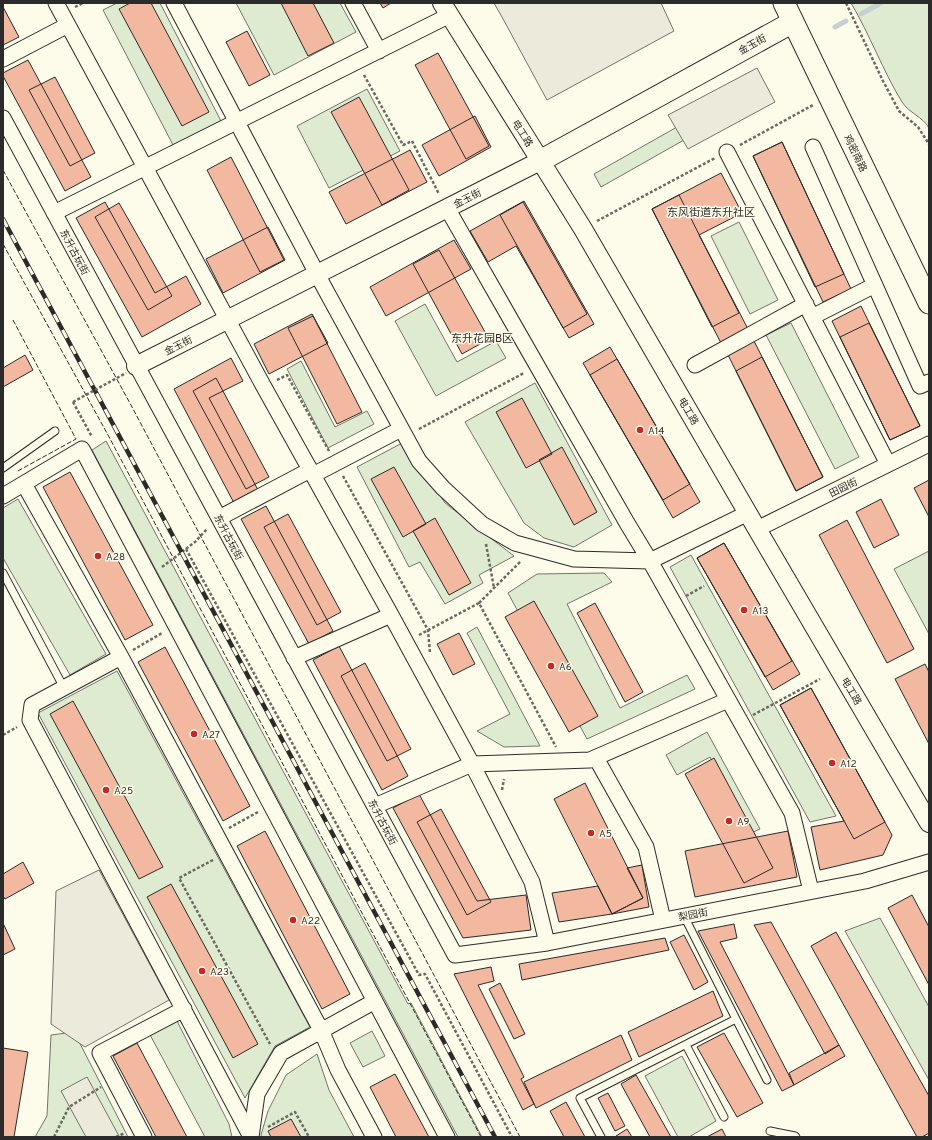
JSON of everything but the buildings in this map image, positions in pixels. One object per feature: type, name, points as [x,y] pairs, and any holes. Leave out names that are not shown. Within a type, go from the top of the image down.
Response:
[{"type":"main road","name":"鸡密南路","points":[[784,3],[929,303]]},
{"type":"main road","name":"金玉街","points":[[540,161],[793,22]]},
{"type":"street","points":[[56,3],[311,473],[472,764],[532,882],[547,943]]},
{"type":"street","points":[[174,3],[317,274],[418,461],[443,488],[482,524],[515,543],[574,559],[650,561],[748,513]]},
{"type":"street","points":[[353,3],[379,50]]},
{"type":"street","points":[[54,213],[356,62],[379,50],[446,9]]},
{"type":"street","name":"电工路","points":[[446,9],[583,229],[929,823]]},
{"type":"street","points":[[3,59],[68,25]]},
{"type":"street","name":"东升古玩街","points":[[3,118],[54,213],[131,369],[219,518],[455,955]]},
{"type":"street","points":[[813,147],[920,386],[929,382]]},
{"type":"street","points":[[727,152],[888,464]]},
{"type":"street","name":"金玉街","points":[[131,369],[540,161]]},
{"type":"street","points":[[447,208],[674,603],[792,813],[810,891]]},
{"type":"street","points":[[695,365],[809,311],[875,285]]},
{"type":"street","points":[[219,518],[311,473],[336,463],[401,429]]},
{"type":"street","name":"田园街","points":[[757,529],[929,444]]},
{"type":"street","points":[[3,496],[82,449],[447,1137]]},
{"type":"street","points":[[24,484],[121,657],[217,835],[321,1030],[338,1070],[374,1137]]},
{"type":"street","points":[[294,658],[390,615]]},
{"type":"street","points":[[121,657],[32,705],[30,720],[184,1009],[256,1135]]},
{"type":"street","points":[[375,806],[472,764],[590,760],[728,700]]},
{"type":"street","points":[[596,758],[646,847],[662,920]]},
{"type":"street","name":"梨园街","points":[[455,955],[547,943],[865,881],[929,862]]},
{"type":"street","points":[[256,1135],[257,1094],[281,1053],[375,1001]]},
{"type":"street","points":[[144,1137],[100,1053],[184,1009]]},
{"type":"lane","points":[[3,468],[55,431]]},
{"type":"lane","points":[[3,573],[64,688]]},
{"type":"lane","points":[[684,916],[767,1080]]},
{"type":"lane","points":[[601,1137],[580,1098],[736,1019]]},
{"type":"lane","points":[[686,1045],[724,1117]]},
{"type":"lane","points":[[770,1131],[796,1137]]},
{"type":"path","points":[[846,3],[899,111],[918,128],[929,144]]},
{"type":"path","points":[[356,62],[403,145],[412,141],[447,208]]},
{"type":"path","points":[[583,229],[817,103]]},
{"type":"path","points":[[418,429],[537,366]]},
{"type":"path","points":[[95,442],[73,402],[131,369]]},
{"type":"path","points":[[264,387],[287,375],[428,630],[431,658]]},
{"type":"path","points":[[151,578],[164,565],[195,542],[219,518]]},
{"type":"path","points":[[482,524],[494,588]]},
{"type":"path","points":[[405,642],[479,603],[534,548]]},
{"type":"path","points":[[186,549],[419,975],[425,974],[512,1137]]},
{"type":"path","points":[[674,603],[704,586]]},
{"type":"path","points":[[479,603],[564,761]]},
{"type":"path","points":[[121,657],[176,626]]},
{"type":"path","points":[[740,722],[820,678]]},
{"type":"path","points":[[498,816],[506,763]]},
{"type":"path","points":[[217,835],[271,804]]},
{"type":"path","points":[[226,853],[179,878],[278,1058]]},
{"type":"path","points":[[54,1137],[70,1107],[95,1092],[113,1078]]},
{"type":"path","points":[[256,1135],[295,1112],[309,1137]]},
{"type":"green space","points":[[117,3],[160,3],[221,121],[173,145],[103,10]]},
{"type":"green space","points":[[236,3],[340,3],[356,32],[274,75]]},
{"type":"green space","points":[[851,3],[929,3],[929,128],[902,102]]},
{"type":"green space","points":[[367,89],[400,151],[329,188],[297,126]]},
{"type":"green space","points":[[684,123],[691,136],[601,187],[594,174]]},
{"type":"green space","points":[[739,222],[778,300],[750,314],[711,236]]},
{"type":"green space","points":[[425,304],[457,362],[496,341],[506,358],[436,396],[395,321]]},
{"type":"green space","points":[[791,323],[859,457],[835,469],[766,335]]},
{"type":"green space","points":[[301,361],[335,427],[367,411],[374,424],[328,448],[287,369]]},
{"type":"green space","points":[[535,383],[612,525],[574,547],[544,538],[524,523],[465,422]]},
{"type":"green space","points":[[106,441],[408,1004],[411,1003],[482,1137],[458,1137],[92,450]]},
{"type":"green space","points":[[404,442],[445,503],[514,556],[479,575],[483,583],[445,604],[420,562],[409,567],[357,467]]},
{"type":"green space","points":[[18,499],[106,654],[70,675],[3,558],[3,508]]},
{"type":"green space","points":[[929,551],[929,634],[894,569]]},
{"type":"green space","points":[[691,555],[836,816],[810,822],[670,567]]},
{"type":"green space","points":[[604,573],[612,582],[567,604],[620,708],[687,675],[695,689],[587,739],[508,593],[537,574]]},
{"type":"green space","points":[[477,627],[540,746],[504,747],[477,731],[510,714],[467,633]]},
{"type":"green space","points":[[117,671],[310,1027],[275,1046],[245,1098],[38,713]]},
{"type":"green space","points":[[707,732],[760,829],[751,833],[710,757],[677,775],[666,755]]},
{"type":"green space","points":[[880,918],[929,1007],[929,1080],[845,931]]},
{"type":"green space","points":[[176,1019],[229,1124],[232,1137],[205,1137],[149,1033]]},
{"type":"green space","points":[[372,1031],[385,1056],[363,1067],[350,1043]]},
{"type":"green space","points":[[74,1032],[128,1137],[35,1137],[47,1116],[51,1035]]},
{"type":"green space","points":[[317,1054],[329,1090],[354,1137],[262,1137],[261,1135],[268,1111],[286,1075]]},
{"type":"green space","points":[[682,1056],[716,1121],[689,1137],[678,1137],[645,1076]]},
{"type":"shaded area","points":[[494,3],[661,3],[674,31],[547,100]]},
{"type":"shaded area","points":[[757,68],[775,102],[688,149],[668,115]]},
{"type":"shaded area","points":[[99,870],[169,1000],[85,1047],[51,1024],[56,891]]},
{"type":"shaded area","points":[[87,1077],[119,1136],[86,1137],[61,1091]]},
{"type":"waterway","points":[[861,14],[881,3]]},
{"type":"waterway","points":[[835,27],[846,21]]},
{"type":"railway","points":[[3,219],[495,1137]]},
{"type":"fence","points":[[3,170],[132,407],[520,1137]]},
{"type":"fence","points":[[3,244],[108,435],[481,1137]]},
{"type":"fence","points":[[13,320],[76,439],[16,472]]},
{"type":"place","name":"A14","points":[[640,430]]},
{"type":"place","name":"A28","points":[[98,556]]},
{"type":"place","name":"A13","points":[[744,610]]},
{"type":"place","name":"A6","points":[[551,666]]},
{"type":"place","name":"A27","points":[[194,734]]},
{"type":"place","name":"A12","points":[[832,763]]},
{"type":"place","name":"A25","points":[[106,790]]},
{"type":"place","name":"A9","points":[[729,821]]},
{"type":"place","name":"A5","points":[[591,833]]},
{"type":"place","name":"A22","points":[[293,920]]},
{"type":"place","name":"A23","points":[[202,971]]},
{"type":"district","name":"东风街道东升社区","points":[[711,212]]},
{"type":"district","name":"东升花园B区","points":[[482,338]]}]
